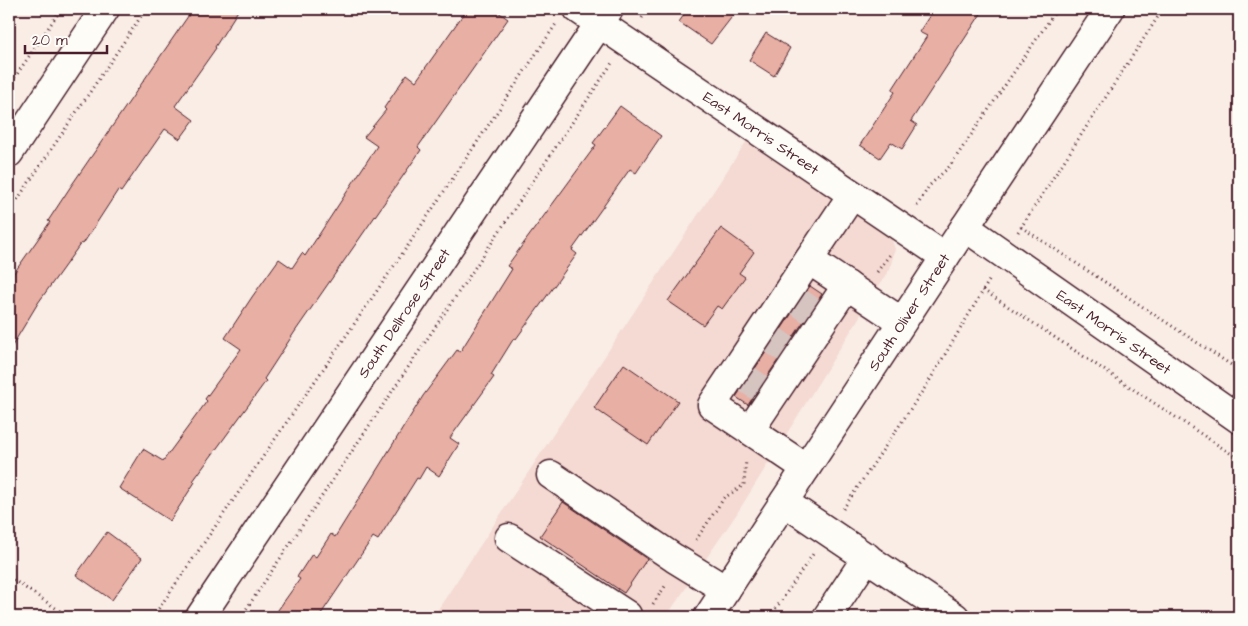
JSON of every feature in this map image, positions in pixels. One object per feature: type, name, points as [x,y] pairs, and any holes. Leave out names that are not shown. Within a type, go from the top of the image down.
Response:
[{"type":"street","points":[[9,153],[105,9]]},
{"type":"street","name":"South Oliver Street","points":[[708,617],[1110,9]]},
{"type":"street","name":"East Morris Street","points":[[586,15],[944,258]]},
{"type":"street","name":"South Dellrose Street","points":[[200,617],[586,15]]},
{"type":"street","points":[[806,468],[712,405],[738,373],[790,296],[809,260],[852,195]]},
{"type":"street","name":"East Morris Street","points":[[965,227],[1239,419]]},
{"type":"street","points":[[809,260],[902,322]]},
{"type":"street","points":[[750,430],[768,394],[820,316],[847,285]]},
{"type":"street","points":[[552,475],[674,558],[726,590]]},
{"type":"street","points":[[784,502],[955,617]]},
{"type":"street","points":[[510,538],[628,616]]},
{"type":"street","points":[[827,617],[867,557]]},
{"type":"path","points":[[9,86],[61,9]]},
{"type":"path","points":[[9,212],[146,9]]},
{"type":"path","points":[[241,617],[648,9]]},
{"type":"path","points":[[770,617],[928,383],[1021,227],[1162,9]]},
{"type":"path","points":[[153,617],[407,248],[586,15]]},
{"type":"path","points":[[1021,227],[1239,370]]},
{"type":"path","points":[[983,290],[1239,459]]},
{"type":"path","points":[[9,577],[69,617]]},
{"type":"shaded area","points":[[746,142],[890,235],[895,249],[890,268],[736,515],[666,617],[433,617]]},
{"type":"building","points":[[193,9],[239,9],[216,48],[175,106],[194,120],[180,139],[165,129],[121,192],[118,190],[83,244],[81,243],[38,303],[9,351],[9,280],[50,222],[48,221],[71,186]]},
{"type":"building","points":[[467,9],[494,9],[508,19],[418,147],[421,150],[294,333],[264,379],[266,381],[193,481],[195,482],[170,521],[119,488],[143,449],[163,461],[207,401],[205,399],[241,349],[225,338],[252,297],[279,259],[292,268],[302,253],[305,256],[377,146],[364,137],[386,110],[384,108],[407,74],[416,81]]},
{"type":"building","points":[[688,9],[738,9],[711,44],[679,22]]},
{"type":"building","points":[[934,9],[984,9],[911,121],[917,125],[902,149],[891,142],[880,158],[860,145],[895,92],[892,90],[927,36],[919,32]]},
{"type":"building","points":[[766,33],[790,48],[774,76],[749,60]]},
{"type":"building","points":[[620,106],[661,136],[636,173],[630,169],[572,250],[577,254],[516,339],[514,338],[491,375],[494,377],[450,438],[459,444],[439,476],[426,467],[378,540],[373,537],[319,617],[273,617],[300,579],[297,577],[312,554],[316,557],[331,534],[335,537],[423,396],[457,350],[460,352],[512,269],[507,266],[596,145],[593,143]]},
{"type":"building","points":[[721,228],[754,252],[739,273],[745,277],[722,309],[717,306],[703,325],[668,301]]},
{"type":"building","points":[[810,286],[822,294],[748,405],[736,397]]},
{"type":"building","points":[[624,364],[678,401],[648,445],[594,408]]},
{"type":"building","points":[[563,502],[647,559],[624,593],[540,536]]},
{"type":"building","points":[[107,532],[142,558],[112,600],[76,575]]},
{"type":"tunnel","points":[[793,298],[816,314]]},
{"type":"tunnel","points":[[767,336],[790,352]]},
{"type":"tunnel","points":[[741,375],[764,391]]}]
